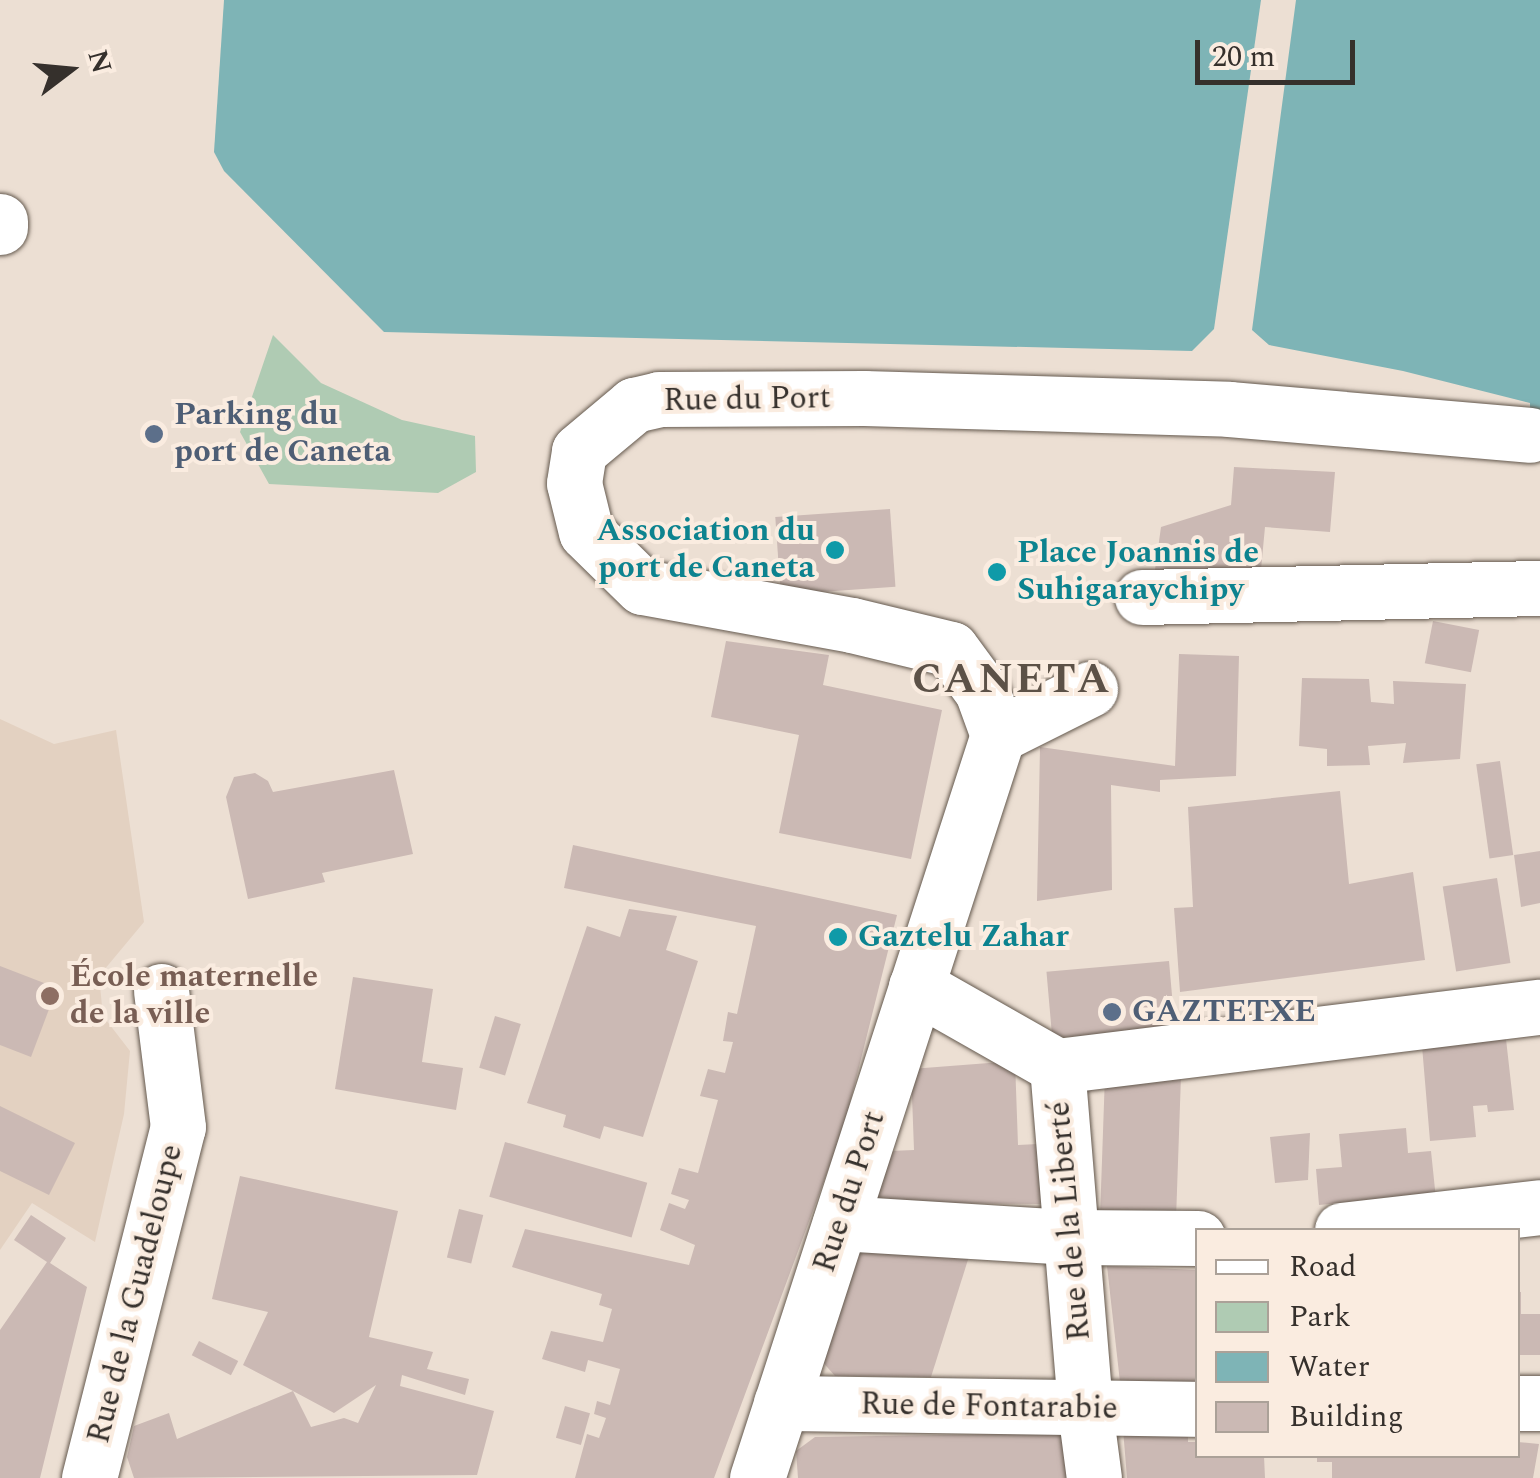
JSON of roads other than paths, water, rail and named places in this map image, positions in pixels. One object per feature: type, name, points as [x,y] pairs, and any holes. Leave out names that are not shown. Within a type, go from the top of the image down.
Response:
[{"type":"street","name":"Rue du Port","points":[[757,1478],[998,735],[982,692],[951,649],[852,626],[642,587],[586,532],[574,483],[579,451],[634,405],[659,399],[864,398],[1229,409],[1530,435]]},
{"type":"street","points":[[1142,597],[1540,588]]},
{"type":"street","points":[[998,735],[1090,689]]},
{"type":"street","name":"Rue de la Liberté","points":[[916,986],[1058,1066],[1084,1410],[1094,1478]]},
{"type":"street","name":"Rue de la Guadeloupe","points":[[89,1478],[178,1127],[161,991]]},
{"type":"street","points":[[1058,1066],[1540,1007]]},
{"type":"street","points":[[1360,1228],[1540,1208]]},
{"type":"street","points":[[840,1223],[1071,1236],[1195,1238]]},
{"type":"street","name":"Rue de Fontarabie","points":[[781,1403],[1084,1410],[1195,1408]]},
{"type":"water","points":[[224,0],[1261,0],[1214,329],[1192,351],[384,332],[224,171],[214,152]]},
{"type":"water","points":[[1296,0],[1540,0],[1540,454],[1530,435],[1530,403],[1403,371],[1269,345],[1252,330]]},
{"type":"place","name":"Parking du port de Caneta","points":[[154,434]]},
{"type":"place","name":"Association du port de Caneta","points":[[835,550]]},
{"type":"place","name":"Place Joannis de Suhigaraychipy","points":[[997,572]]},
{"type":"place","name":"Gaztelu Zahar","points":[[838,937]]},
{"type":"place","name":"École maternelle de la ville","points":[[50,996]]},
{"type":"place","name":"GAZTETXE","points":[[1112,1012]]},
{"type":"district","name":"CANETA","points":[[1012,680]]}]
